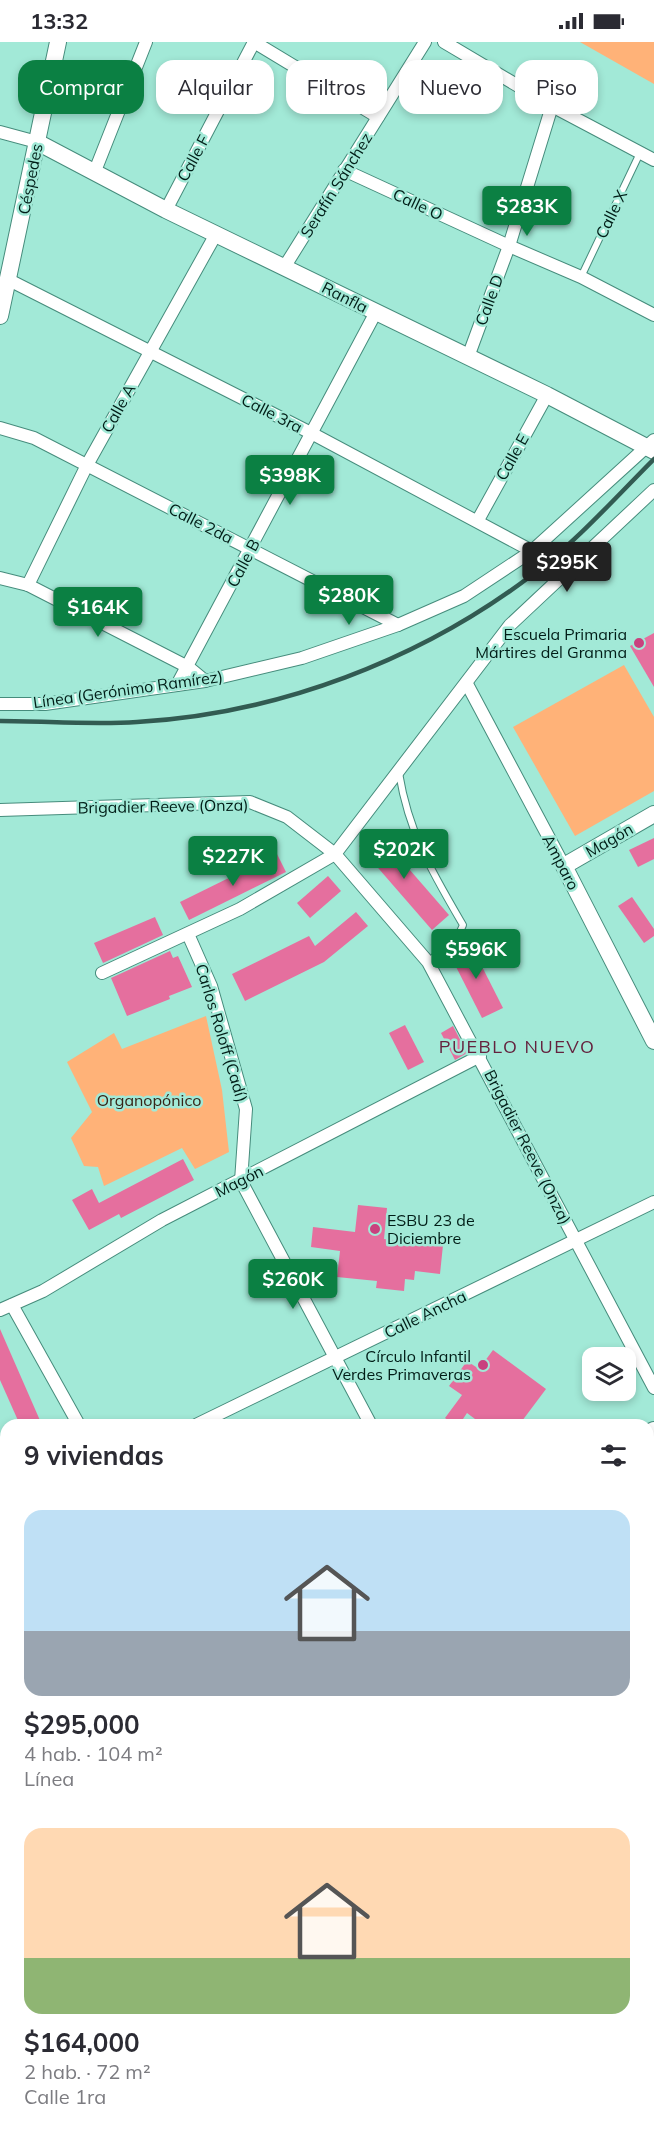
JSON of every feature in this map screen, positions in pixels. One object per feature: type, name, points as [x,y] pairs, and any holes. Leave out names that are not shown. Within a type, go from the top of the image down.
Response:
[{"type":"street","name":"Céspedes","points":[[0,316],[7,270],[58,42]]},
{"type":"street","points":[[95,171],[146,42]]},
{"type":"street","points":[[254,42],[378,117]]},
{"type":"street","name":"Calle F","points":[[166,210],[254,42]]},
{"type":"street","name":"Serafín Sánchez","points":[[285,266],[425,42]]},
{"type":"street","points":[[444,42],[515,84]]},
{"type":"street","name":"Calle D","points":[[468,357],[508,246],[549,114]]},
{"type":"street","points":[[567,114],[654,160]]},
{"type":"street","points":[[0,132],[37,142]]},
{"type":"street","name":"Ranfla","points":[[37,142],[166,210],[652,446]]},
{"type":"street","name":"Calle O","points":[[345,170],[508,246],[581,277],[654,315]]},
{"type":"street","name":"Calle A","points":[[28,585],[87,465],[216,234]]},
{"type":"street","name":"Calle 3ra","points":[[7,270],[150,350],[478,520],[532,551]]},
{"type":"street","name":"Calle B","points":[[177,685],[313,434],[376,312]]},
{"type":"street","name":"Calle E","points":[[478,520],[547,395]]},
{"type":"street","name":"Calle 2da","points":[[0,428],[34,438],[398,626]]},
{"type":"street","name":"Línea (Gerónimo Ramírez)","points":[[0,704],[45,704],[205,681],[302,658],[398,626],[464,596],[532,551],[652,446]]},
{"type":"street","points":[[102,974],[272,893],[335,854],[510,626],[654,490]]},
{"type":"street","points":[[0,578],[28,585],[188,667],[205,681]]},
{"type":"street","name":"Amparo","points":[[467,684],[654,1041]]},
{"type":"street","name":"Brigadier Reeve (Onza)","points":[[0,810],[250,802],[287,817],[335,854],[428,962],[480,1056],[654,1388]]},
{"type":"street","name":"Magón","points":[[564,866],[654,814]]},
{"type":"street","name":"Carlos Roloff (Cadí)","points":[[188,934],[211,986],[246,1109],[242,1181]]},
{"type":"street","name":"Magón","points":[[6,1307],[43,1291],[162,1220],[242,1181],[480,1056]]},
{"type":"street","points":[[242,1181],[368,1419]]},
{"type":"street","name":"Calle Ancha","points":[[208,1419],[654,1202]]},
{"type":"street","points":[[6,1307],[75,1419]]},
{"type":"lane","name":"Calle X","points":[[581,277],[641,152]]},
{"type":"lane","points":[[398,770],[404,806],[421,852],[463,925],[458,936],[428,962]]},
{"type":"green space","points":[[580,42],[654,42],[654,84]]},
{"type":"green space","points":[[624,665],[654,717],[654,791],[575,836],[513,727]]},
{"type":"green space","name":"Organopónico","points":[[206,1016],[222,1090],[229,1152],[195,1169],[182,1148],[104,1186],[98,1167],[84,1166],[71,1138],[92,1112],[67,1062],[114,1033],[122,1049]]},
{"type":"building","points":[[654,633],[654,687],[630,646]]},
{"type":"building","points":[[376,831],[449,915],[432,930],[359,846]]},
{"type":"building","points":[[654,838],[654,859],[638,867],[629,850]]},
{"type":"building","points":[[277,854],[286,872],[189,920],[180,902]]},
{"type":"building","points":[[328,876],[341,891],[310,918],[297,903]]},
{"type":"building","points":[[632,897],[654,929],[654,936],[644,943],[618,906]]},
{"type":"building","points":[[356,912],[368,926],[324,962],[245,1001],[232,974],[309,936],[315,946]]},
{"type":"building","points":[[155,917],[163,935],[103,963],[94,943]]},
{"type":"building","points":[[469,941],[503,1008],[482,1018],[448,951]]},
{"type":"building","points":[[170,951],[173,958],[178,956],[192,987],[169,996],[170,999],[127,1016],[111,978]]},
{"type":"building","points":[[405,1025],[424,1062],[408,1070],[389,1033]]},
{"type":"building","points":[[453,1026],[467,1053],[455,1060],[441,1033]]},
{"type":"building","points":[[183,1159],[194,1180],[121,1218],[119,1214],[89,1230],[72,1200],[92,1189],[99,1203]]},
{"type":"building","points":[[358,1205],[387,1208],[384,1239],[443,1245],[440,1274],[415,1271],[414,1280],[405,1279],[404,1291],[376,1288],[377,1281],[337,1277],[340,1251],[311,1247],[313,1227],[355,1232]]},
{"type":"building","points":[[0,1329],[39,1419],[17,1419],[0,1380]]},
{"type":"building","points":[[493,1350],[546,1389],[524,1419],[475,1419],[467,1413],[463,1419],[446,1419],[462,1395],[449,1386],[467,1361],[479,1369]]},
{"type":"railway","points":[[0,721],[120,723],[190,717],[242,708],[294,694],[395,657],[443,633],[532,575],[580,534],[654,459]]},
{"type":"place","name":"Escuela Primaria Mártires del Granma","points":[[639,643]]},
{"type":"place","name":"ESBU 23 de Diciembre","points":[[375,1229]]},
{"type":"place","name":"Círculo Infantil Verdes Primaveras","points":[[483,1365]]},
{"type":"district","name":"PUEBLO NUEVO","points":[[517,1046]]}]
